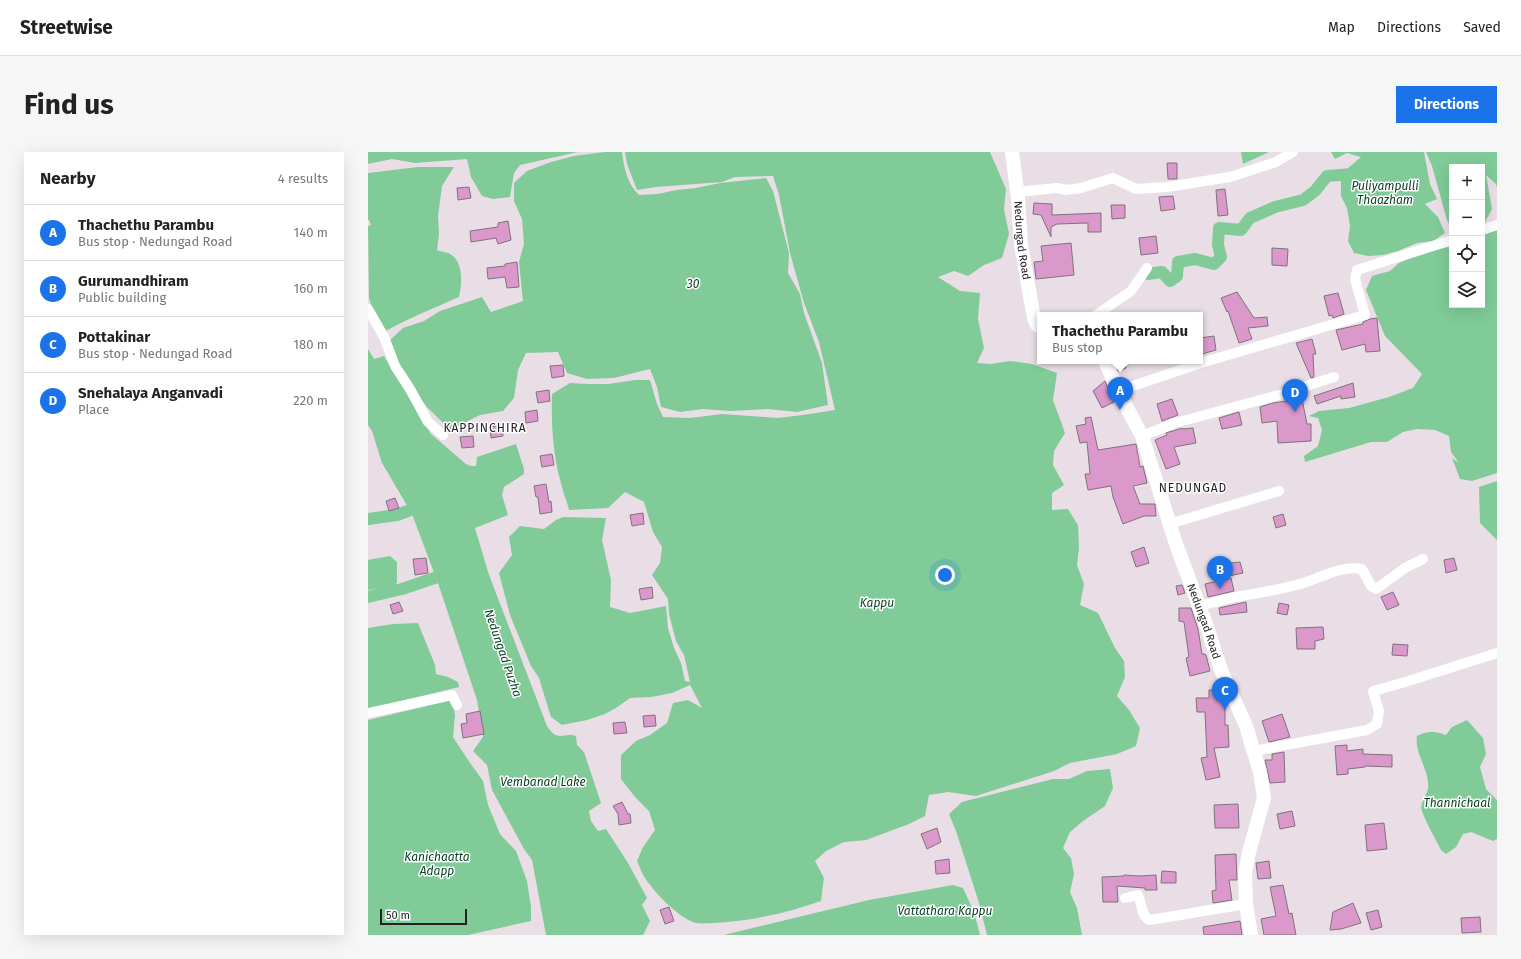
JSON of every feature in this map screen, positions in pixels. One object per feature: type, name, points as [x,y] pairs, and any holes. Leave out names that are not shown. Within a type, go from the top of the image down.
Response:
[{"type":"main road","name":"Nedungad Road","points":[[1012,152],[1018,192],[1021,245],[1034,318],[1037,325]]},
{"type":"main road","name":"Nedungad Road","points":[[1106,364],[1118,391],[1142,436],[1176,544],[1200,606],[1221,670],[1246,726],[1262,779],[1264,798],[1249,852],[1245,874],[1246,904],[1251,935]]},
{"type":"street","points":[[1018,192],[1057,188],[1066,190],[1081,188],[1113,178],[1136,189],[1167,187],[1230,177],[1276,162],[1293,152]]},
{"type":"street","points":[[1485,229],[1497,225]]},
{"type":"street","points":[[1203,362],[1366,315],[1355,279],[1357,270],[1449,241]]},
{"type":"street","points":[[1100,312],[1131,291],[1147,268]]},
{"type":"street","points":[[368,309],[384,337],[395,366],[410,389],[428,422],[442,436]]},
{"type":"street","points":[[1118,391],[1198,364]]},
{"type":"street","points":[[1142,436],[1175,423],[1279,395],[1334,377]]},
{"type":"street","points":[[1170,524],[1279,491]]},
{"type":"street","points":[[1200,606],[1235,597],[1257,594],[1300,584],[1339,570],[1354,568],[1362,569],[1371,586],[1376,589],[1405,568],[1423,559]]},
{"type":"street","points":[[1254,751],[1367,730],[1377,724],[1379,710],[1372,691],[1497,653]]},
{"type":"street","points":[[368,714],[452,696],[457,705]]},
{"type":"street","points":[[1125,898],[1138,895],[1144,916],[1150,920],[1246,904]]},
{"type":"water","points":[[368,152],[578,152],[520,165],[514,173],[510,197],[493,199],[482,196],[471,177],[467,159],[415,163],[392,159],[368,164]]},
{"type":"water","name":"30","points":[[605,152],[622,152],[629,181],[639,195],[657,194],[720,183],[766,178],[773,191],[789,253],[788,273],[800,294],[804,313],[822,363],[828,405],[797,412],[768,409],[731,411],[703,409],[680,412],[661,407],[657,387],[650,369],[614,378],[587,379],[567,373],[558,352],[526,353],[518,370],[514,398],[503,411],[480,415],[450,430],[427,407],[404,376],[388,342],[403,328],[424,321],[440,311],[482,297],[491,312],[523,301],[519,262],[524,244],[522,219],[514,201],[514,183],[527,171],[551,162],[574,156]]},
{"type":"water","name":"Kappu","points":[[625,152],[990,152],[1006,189],[1004,209],[1009,234],[1002,258],[984,265],[968,276],[954,271],[938,277],[960,291],[980,293],[978,319],[984,348],[977,363],[991,364],[1010,361],[1032,364],[1057,373],[1053,400],[1065,433],[1054,451],[1053,465],[1064,485],[1052,493],[1052,510],[1068,509],[1078,525],[1079,548],[1077,565],[1084,584],[1080,605],[1098,613],[1115,648],[1124,661],[1125,677],[1117,696],[1129,710],[1140,728],[1136,746],[1117,754],[1070,763],[1054,771],[976,796],[948,792],[929,795],[925,816],[909,824],[866,840],[844,842],[826,851],[815,861],[824,878],[821,901],[795,909],[769,916],[742,920],[715,923],[696,923],[674,910],[653,889],[643,875],[637,861],[643,847],[655,830],[649,811],[635,797],[621,779],[621,755],[636,741],[650,735],[667,723],[673,703],[688,700],[702,708],[690,685],[672,693],[651,697],[630,698],[605,714],[587,720],[562,725],[551,717],[539,678],[531,666],[510,615],[499,573],[512,555],[509,537],[520,526],[544,529],[556,520],[563,517],[606,518],[602,540],[611,580],[610,607],[630,613],[666,606],[668,628],[674,648],[681,663],[685,681],[690,682],[684,655],[676,641],[669,614],[668,599],[652,575],[660,563],[662,547],[653,532],[644,502],[625,492],[608,508],[569,510],[558,473],[554,450],[552,394],[570,383],[608,384],[635,380],[650,380],[657,404],[663,417],[690,418],[722,414],[778,418],[835,410],[819,342],[804,303],[790,253],[779,195],[773,176],[735,177],[722,182],[656,187],[637,190],[627,164]]},
{"type":"water","points":[[1241,152],[1269,152],[1243,164]]},
{"type":"water","name":"Puliyampulli Thaazham","points":[[1331,152],[1424,152],[1430,184],[1437,199],[1425,204],[1438,217],[1445,233],[1433,241],[1417,243],[1398,251],[1383,255],[1368,256],[1354,253],[1348,241],[1350,226],[1347,208],[1341,196],[1341,174],[1361,157],[1347,153],[1335,159]]},
{"type":"water","name":"Puliyampulli Thaazham","points":[[1426,152],[1497,152],[1497,188],[1496,184],[1486,175],[1492,209],[1485,222],[1485,164],[1449,164],[1449,224],[1432,166]]},
{"type":"water","points":[[418,167],[454,167],[442,186],[438,216],[439,234],[437,250],[450,254],[458,262],[461,274],[460,292],[459,297],[413,317],[386,331],[373,310],[369,298],[368,226],[371,225],[368,220],[368,173]]},
{"type":"water","points":[[1497,226],[1497,473],[1472,481],[1460,479],[1452,458],[1459,463],[1451,452],[1449,436],[1435,430],[1417,429],[1403,432],[1387,442],[1371,442],[1305,462],[1304,456],[1318,446],[1322,430],[1318,418],[1309,416],[1319,411],[1349,408],[1389,397],[1413,388],[1422,374],[1385,336],[1366,290],[1372,276],[1390,271],[1399,263],[1427,251],[1449,246],[1449,308],[1485,308],[1485,231]]},
{"type":"water","name":"Vembanad Lake","points":[[368,349],[374,359],[384,356],[431,434],[466,464],[476,466],[477,457],[516,444],[524,469],[524,474],[504,487],[502,495],[508,515],[475,528],[489,575],[547,726],[557,736],[576,736],[577,745],[584,752],[601,803],[589,811],[591,821],[598,831],[606,829],[628,863],[647,898],[642,905],[650,921],[643,935],[546,935],[532,860],[524,849],[492,790],[487,765],[473,751],[483,737],[477,700],[439,586],[412,514],[382,463],[372,431],[368,425]]},
{"type":"water","points":[[1497,481],[1497,540],[1480,523],[1479,487]]},
{"type":"water","points":[[390,556],[397,562],[397,582],[395,586],[368,590],[368,560]]},
{"type":"water","points":[[418,623],[435,665],[436,674],[448,677],[458,682],[459,687],[368,709],[368,628],[393,624]]},
{"type":"water","name":"Kanichaatta Adapp","points":[[452,700],[455,715],[453,737],[483,781],[488,805],[500,834],[516,851],[527,881],[531,907],[531,921],[468,935],[368,935],[368,720]]},
{"type":"water","name":"Thannichaal","points":[[1467,720],[1483,738],[1486,754],[1480,767],[1486,789],[1497,800],[1497,839],[1493,841],[1471,832],[1463,834],[1456,847],[1446,854],[1441,850],[1421,808],[1428,788],[1428,781],[1418,749],[1417,736],[1431,732],[1446,735],[1452,727]]},
{"type":"water","points":[[1110,769],[1113,788],[1105,806],[1070,832],[1063,848],[1071,858],[1074,874],[1070,892],[1077,908],[1082,935],[987,935],[979,903],[956,831],[949,814],[962,802],[1053,779],[1069,779],[1087,771]]},
{"type":"water","name":"Vattathara Kappu","points":[[953,885],[963,888],[974,912],[980,935],[724,935],[869,900]]},
{"type":"building","points":[[1167,163],[1177,163],[1177,179],[1168,179]]},
{"type":"building","points":[[469,187],[471,198],[458,200],[457,188]]},
{"type":"building","points":[[1225,189],[1228,215],[1218,216],[1216,190]]},
{"type":"building","points":[[1173,196],[1175,209],[1161,211],[1159,197]]},
{"type":"building","points":[[1034,203],[1052,204],[1052,215],[1101,213],[1101,232],[1088,232],[1088,223],[1057,224],[1051,227],[1051,237],[1041,215],[1033,214]]},
{"type":"building","points":[[1111,205],[1125,205],[1125,218],[1112,219]]},
{"type":"building","points":[[508,221],[511,240],[498,244],[496,238],[471,242],[470,231],[498,227],[498,223]]},
{"type":"building","points":[[1156,236],[1158,253],[1141,255],[1139,238]]},
{"type":"building","points":[[1071,243],[1074,275],[1036,279],[1034,262],[1043,261],[1041,246]]},
{"type":"building","points":[[1272,248],[1288,249],[1287,266],[1272,265]]},
{"type":"building","points":[[517,262],[519,287],[507,288],[505,277],[488,279],[487,268],[505,266],[505,264]]},
{"type":"building","points":[[1237,292],[1254,318],[1267,317],[1268,326],[1248,328],[1252,339],[1239,343],[1228,311],[1227,312],[1221,298]]},
{"type":"building","points":[[1338,293],[1344,314],[1333,318],[1332,315],[1329,316],[1324,296]]},
{"type":"building","points":[[1377,318],[1380,351],[1366,352],[1365,344],[1342,350],[1336,330],[1363,324],[1363,322],[1370,319]]},
{"type":"building","points":[[1214,336],[1216,350],[1203,354],[1203,338]]},
{"type":"building","points":[[1312,339],[1316,354],[1313,354],[1314,377],[1311,378],[1296,343]]},
{"type":"building","points":[[1115,364],[1125,364],[1126,368],[1118,371]]},
{"type":"building","points":[[563,365],[564,376],[552,378],[550,366]]},
{"type":"building","points":[[1105,381],[1114,402],[1102,408],[1093,391]]},
{"type":"building","points":[[1353,383],[1355,397],[1341,399],[1341,396],[1317,404],[1314,396]]},
{"type":"building","points":[[549,390],[550,401],[538,403],[536,392]]},
{"type":"building","points":[[1172,399],[1178,415],[1162,421],[1157,404]]},
{"type":"building","points":[[1302,399],[1307,424],[1311,424],[1311,441],[1278,443],[1277,421],[1262,423],[1260,407],[1273,403]]},
{"type":"building","points":[[537,410],[538,421],[526,423],[525,412]]},
{"type":"building","points":[[1239,412],[1242,425],[1222,429],[1219,418]]},
{"type":"building","points":[[1091,417],[1098,450],[1136,444],[1140,467],[1143,466],[1147,483],[1133,486],[1140,504],[1155,504],[1156,516],[1144,516],[1123,524],[1113,497],[1111,486],[1088,490],[1085,474],[1090,474],[1087,442],[1080,443],[1076,426],[1086,424],[1085,418]]},
{"type":"building","points":[[502,425],[503,436],[491,438],[490,427]]},
{"type":"building","points":[[1182,428],[1193,428],[1196,443],[1174,447],[1180,464],[1166,469],[1155,440],[1167,435],[1166,433]]},
{"type":"building","points":[[473,436],[474,447],[462,448],[460,437]]},
{"type":"building","points":[[552,454],[554,465],[542,467],[540,456]]},
{"type":"building","points":[[546,484],[549,502],[551,501],[552,512],[540,514],[538,497],[536,497],[534,486]]},
{"type":"building","points":[[395,498],[399,508],[389,511],[386,501]]},
{"type":"building","points":[[643,513],[644,524],[632,526],[630,515]]},
{"type":"building","points":[[1283,514],[1286,525],[1276,528],[1273,517]]},
{"type":"building","points":[[1144,547],[1149,563],[1136,567],[1131,552]]},
{"type":"building","points":[[426,558],[428,573],[415,575],[413,559]]},
{"type":"building","points":[[1454,558],[1457,570],[1446,573],[1444,560]]},
{"type":"building","points":[[1240,562],[1243,573],[1224,577],[1223,564]]},
{"type":"building","points":[[1231,578],[1234,591],[1208,597],[1205,584]]},
{"type":"building","points":[[1182,585],[1185,593],[1178,595],[1176,586]]},
{"type":"building","points":[[652,587],[653,598],[641,600],[639,589]]},
{"type":"building","points":[[1393,592],[1399,605],[1387,610],[1381,597]]},
{"type":"building","points":[[399,602],[403,611],[393,614],[390,605]]},
{"type":"building","points":[[1246,602],[1247,612],[1220,615],[1219,608]]},
{"type":"building","points":[[1279,603],[1289,605],[1287,615],[1277,613]]},
{"type":"building","points":[[1179,608],[1191,608],[1198,629],[1202,654],[1206,655],[1210,671],[1190,676],[1186,658],[1189,657],[1184,622],[1179,621]]},
{"type":"building","points":[[1323,627],[1324,639],[1315,641],[1315,649],[1297,649],[1296,628]]},
{"type":"building","points":[[1393,644],[1408,645],[1407,656],[1392,655]]},
{"type":"building","points":[[1209,690],[1221,690],[1225,699],[1225,725],[1228,725],[1229,747],[1214,748],[1220,777],[1206,780],[1201,758],[1207,757],[1205,712],[1197,712],[1196,698],[1209,698]]},
{"type":"building","points":[[480,711],[484,734],[463,738],[461,724],[467,723],[466,714]]},
{"type":"building","points":[[1282,714],[1290,737],[1269,742],[1262,721]]},
{"type":"building","points":[[655,715],[656,726],[644,727],[643,716]]},
{"type":"building","points":[[625,722],[627,733],[614,734],[613,723]]},
{"type":"building","points":[[1347,745],[1347,751],[1363,749],[1363,754],[1392,755],[1392,767],[1365,766],[1348,769],[1348,774],[1337,775],[1335,746]]},
{"type":"building","points":[[1284,752],[1285,782],[1270,783],[1265,760],[1272,760],[1272,754]]},
{"type":"building","points":[[622,802],[628,814],[630,814],[631,823],[619,825],[618,814],[613,806]]},
{"type":"building","points":[[1238,804],[1239,828],[1215,828],[1214,805]]},
{"type":"building","points":[[1292,811],[1295,826],[1280,829],[1277,814]]},
{"type":"building","points":[[1384,823],[1387,849],[1367,851],[1365,825]]},
{"type":"building","points":[[937,828],[941,842],[927,849],[921,834]]},
{"type":"building","points":[[1236,854],[1237,880],[1229,880],[1232,900],[1213,903],[1212,891],[1216,890],[1215,855]]},
{"type":"building","points":[[949,859],[950,873],[936,874],[935,861]]},
{"type":"building","points":[[1269,861],[1271,878],[1258,879],[1256,863]]},
{"type":"building","points":[[1162,871],[1176,872],[1176,883],[1161,883]]},
{"type":"building","points":[[1156,875],[1157,890],[1117,886],[1118,902],[1103,902],[1102,877]]},
{"type":"building","points":[[1283,885],[1289,914],[1292,913],[1296,935],[1264,935],[1261,919],[1276,916],[1270,887]]},
{"type":"building","points":[[1353,903],[1361,923],[1341,929],[1330,930],[1333,912]]},
{"type":"building","points":[[669,907],[674,921],[665,924],[660,910]]},
{"type":"building","points":[[1378,910],[1382,927],[1371,930],[1366,913]]},
{"type":"building","points":[[1480,917],[1481,932],[1462,933],[1461,918]]},
{"type":"building","points":[[1240,921],[1242,935],[1204,935],[1203,927]]},
{"type":"waterway","points":[[1148,274],[1162,272],[1170,281],[1177,276],[1178,262],[1195,259],[1214,264],[1221,257],[1218,245],[1219,228],[1241,230],[1250,218],[1275,207],[1303,200],[1315,191],[1327,176],[1353,174]]},
{"type":"waterway","points":[[368,519],[397,515],[424,505]]},
{"type":"waterway","points":[[368,597],[402,589],[452,572]]},
{"type":"place","name":"Thachethu Parambu","points":[[1120,410]]},
{"type":"place","name":"Snehalaya Anganvadi","points":[[1295,412]]},
{"type":"place","name":"Gurumandhiram","points":[[1220,589]]},
{"type":"place","name":"Pottakinar","points":[[1225,710]]},
{"type":"district","name":"KAPPINCHIRA","points":[[485,428]]},
{"type":"district","name":"NEDUNGAD","points":[[1193,488]]},
{"type":"water label","name":"Nedungad Puzha","points":[[503,653]]}]
